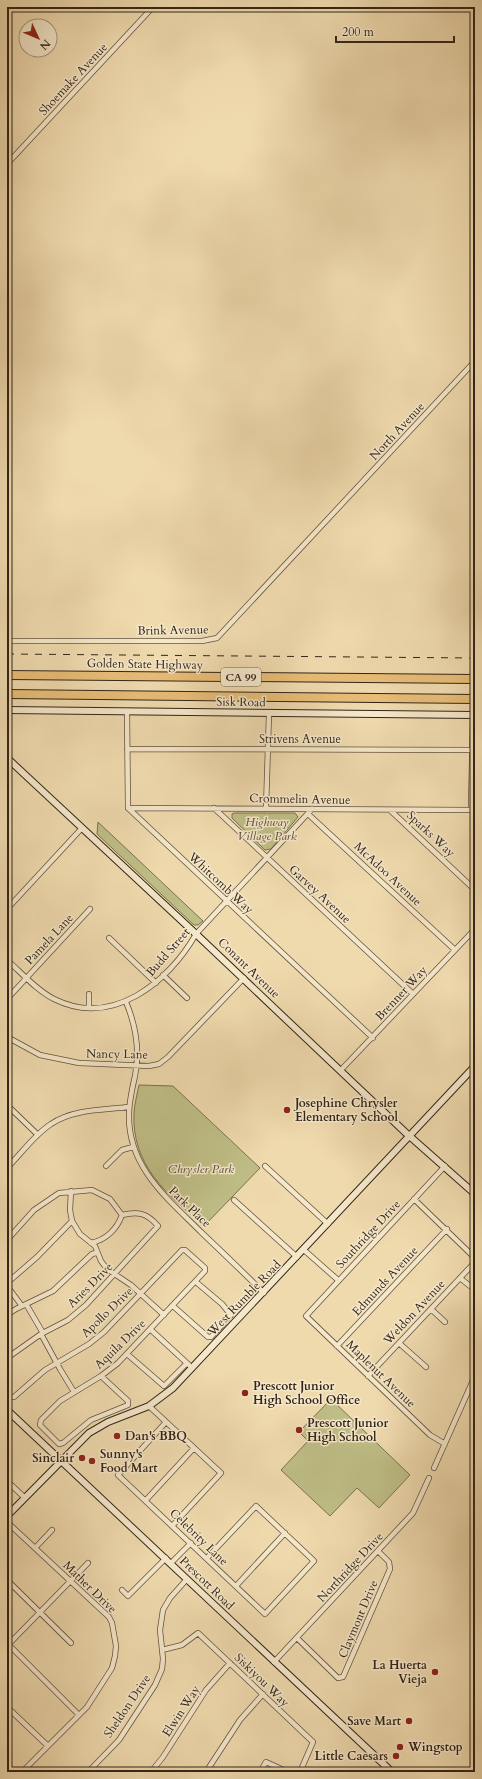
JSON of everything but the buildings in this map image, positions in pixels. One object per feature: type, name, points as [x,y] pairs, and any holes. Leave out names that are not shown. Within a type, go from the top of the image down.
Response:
[{"type":"highway","name":"Golden State Highway","points":[[7,675],[475,679]]},
{"type":"highway","name":"CA 99","points":[[7,694],[475,699]]},
{"type":"street","name":"Shoemake Avenue","points":[[7,164],[153,7]]},
{"type":"street","name":"North Avenue","points":[[334,513],[475,361]]},
{"type":"street","name":"Brink Avenue","points":[[7,641],[214,640],[334,513]]},
{"type":"street","name":"Sisk Road","points":[[7,710],[474,715]]},
{"type":"street","points":[[127,712],[128,808]]},
{"type":"street","points":[[266,808],[269,714]]},
{"type":"street","points":[[474,715],[472,810],[475,815]]},
{"type":"street","name":"Strivens Avenue","points":[[127,749],[267,748],[473,750]]},
{"type":"street","name":"Conant Avenue","points":[[7,758],[244,978],[410,1137],[445,1166],[475,1194]]},
{"type":"street","name":"Crommelin Avenue","points":[[128,808],[472,810]]},
{"type":"street","name":"Whitcomb Way","points":[[128,808],[372,1038]]},
{"type":"street","name":"Garvey Avenue","points":[[214,808],[413,994]]},
{"type":"street","name":"Budd Street","points":[[7,960],[40,990],[54,999],[70,1005],[89,1008],[108,1007],[126,1002],[142,994],[156,983],[186,950],[196,934],[312,809]]},
{"type":"street","name":"Sparks Way","points":[[390,810],[475,890]]},
{"type":"street","name":"McAdoo Avenue","points":[[308,814],[455,950]]},
{"type":"street","points":[[7,909],[82,828]]},
{"type":"street","name":"Pamela Lane","points":[[7,999],[90,909]]},
{"type":"street","name":"Brenner Way","points":[[340,1071],[475,929]]},
{"type":"street","points":[[109,938],[156,983]]},
{"type":"street","points":[[163,975],[187,998]]},
{"type":"street","name":"Nancy Lane","points":[[7,1037],[28,1050],[52,1059],[78,1063],[136,1066],[154,1065],[168,1057],[244,978]]},
{"type":"street","points":[[89,994],[89,1008]]},
{"type":"street","name":"Park Place","points":[[126,1002],[135,1029],[136,1066],[129,1107],[129,1128],[133,1147],[144,1172],[156,1188],[264,1293]]},
{"type":"street","name":"West Rumble Road","points":[[7,1516],[82,1440],[96,1429],[149,1406],[173,1388],[189,1365],[264,1293],[475,1066]]},
{"type":"street","points":[[7,1105],[38,1135]]},
{"type":"street","points":[[7,1168],[50,1124],[69,1115],[129,1107]]},
{"type":"street","points":[[106,1166],[122,1150],[133,1147]]},
{"type":"street","points":[[266,1166],[328,1224]]},
{"type":"street","name":"Southridge Drive","points":[[306,1316],[445,1166]]},
{"type":"street","points":[[7,1240],[39,1206],[55,1194],[85,1190],[99,1192],[110,1199],[122,1215],[118,1224],[106,1237],[91,1243]]},
{"type":"street","points":[[71,1191],[70,1210],[72,1221],[80,1234],[91,1243],[107,1269],[116,1274],[141,1294],[164,1315]]},
{"type":"street","points":[[414,1199],[447,1229],[475,1258]]},
{"type":"street","points":[[234,1200],[297,1257]]},
{"type":"street","name":"Aries Drive","points":[[7,1358],[42,1334],[75,1315],[116,1274],[158,1226],[142,1213],[134,1212],[122,1215]]},
{"type":"street","points":[[7,1283],[37,1257],[72,1221]]},
{"type":"street","name":"Edmunds Avenue","points":[[337,1346],[447,1229]]},
{"type":"street","name":"Apollo Drive","points":[[7,1394],[12,1398],[37,1376],[89,1344],[104,1332],[182,1250],[185,1250],[205,1270]]},
{"type":"street","points":[[304,1250],[338,1280]]},
{"type":"street","points":[[7,1315],[53,1291],[92,1254],[96,1253]]},
{"type":"street","name":"Weldon Avenue","points":[[368,1376],[475,1262]]},
{"type":"street","name":"Aquila Drive","points":[[102,1376],[128,1401],[128,1405],[91,1420],[61,1444],[42,1427],[40,1423],[51,1409],[74,1392],[102,1376],[127,1354],[196,1282],[205,1270]]},
{"type":"street","points":[[460,1278],[475,1290]]},
{"type":"street","points":[[173,1306],[209,1337],[231,1315],[222,1304],[196,1282]]},
{"type":"street","points":[[7,1286],[24,1305],[74,1392]]},
{"type":"street","points":[[431,1309],[445,1322]]},
{"type":"street","name":"Maplenut Avenue","points":[[306,1316],[430,1435],[445,1444]]},
{"type":"street","points":[[127,1354],[164,1386],[189,1365],[150,1330]]},
{"type":"street","points":[[399,1343],[426,1367]]},
{"type":"street","points":[[434,1468],[475,1376]]},
{"type":"street","points":[[149,1406],[221,1473],[173,1525]]},
{"type":"street","name":"Prescott Road","points":[[7,1410],[392,1772]]},
{"type":"street","name":"Celebrity Lane","points":[[166,1422],[118,1475],[208,1558],[265,1614],[314,1561],[284,1533]]},
{"type":"street","points":[[146,1500],[194,1448]]},
{"type":"street","name":"Northridge Drive","points":[[274,1662],[413,1513],[429,1478]]},
{"type":"street","points":[[7,1481],[25,1498]]},
{"type":"street","points":[[208,1558],[256,1506],[284,1533],[236,1586]]},
{"type":"street","name":"Mather Drive","points":[[7,1522],[111,1620],[116,1646],[112,1668],[87,1707],[22,1772]]},
{"type":"street","points":[[35,1548],[52,1530]]},
{"type":"street","points":[[170,1563],[191,1543]]},
{"type":"street","name":"Claymont Drive","points":[[297,1638],[340,1679],[348,1668],[391,1565],[378,1551]]},
{"type":"street","points":[[122,1590],[128,1596],[166,1558]]},
{"type":"street","points":[[78,1715],[8,1646],[88,1564]]},
{"type":"street","name":"Sheldon Drive","points":[[88,1772],[119,1740],[155,1685],[162,1668],[160,1630],[163,1610],[170,1598],[187,1579]]},
{"type":"street","points":[[7,1581],[71,1642]]},
{"type":"street","name":"Siskiyou Way","points":[[162,1650],[182,1645],[198,1633],[313,1742],[300,1772]]},
{"type":"street","name":"Elwin Way","points":[[151,1772],[163,1757],[206,1690],[230,1663]]},
{"type":"street","points":[[206,1772],[240,1720],[263,1694]]},
{"type":"street","points":[[7,1707],[48,1746]]},
{"type":"street","points":[[260,1772],[266,1762],[288,1772]]},
{"type":"street","points":[[7,1767],[12,1772]]},
{"type":"green space","name":"Highway Village Park","points":[[295,813],[298,817],[271,849],[265,850],[232,818],[232,814]]},
{"type":"green space","points":[[98,822],[203,921],[198,925],[194,925],[97,834]]},
{"type":"green space","name":"Chrysler Park","points":[[139,1085],[173,1086],[260,1168],[204,1226],[165,1191],[145,1164],[135,1131],[134,1112]]},
{"type":"green space","points":[[331,1399],[410,1475],[379,1508],[357,1488],[330,1516],[281,1470],[308,1441],[299,1432]]},
{"type":"railway","points":[[7,654],[475,658]]},
{"type":"place","name":"Josephine Chrysler Elementary School","points":[[287,1110]]},
{"type":"place","name":"Prescott Junior High School Office","points":[[245,1393]]},
{"type":"place","name":"Prescott Junior High School","points":[[299,1430]]},
{"type":"place","name":"Dan's BBQ","points":[[117,1436]]},
{"type":"place","name":"Sinclair","points":[[82,1458]]},
{"type":"place","name":"Sunny's Food Mart","points":[[92,1461]]},
{"type":"place","name":"La Huerta Vieja","points":[[435,1672]]},
{"type":"place","name":"Save Mart","points":[[409,1721]]},
{"type":"place","name":"Wingstop","points":[[400,1747]]},
{"type":"place","name":"Little Caesars","points":[[396,1756]]}]
